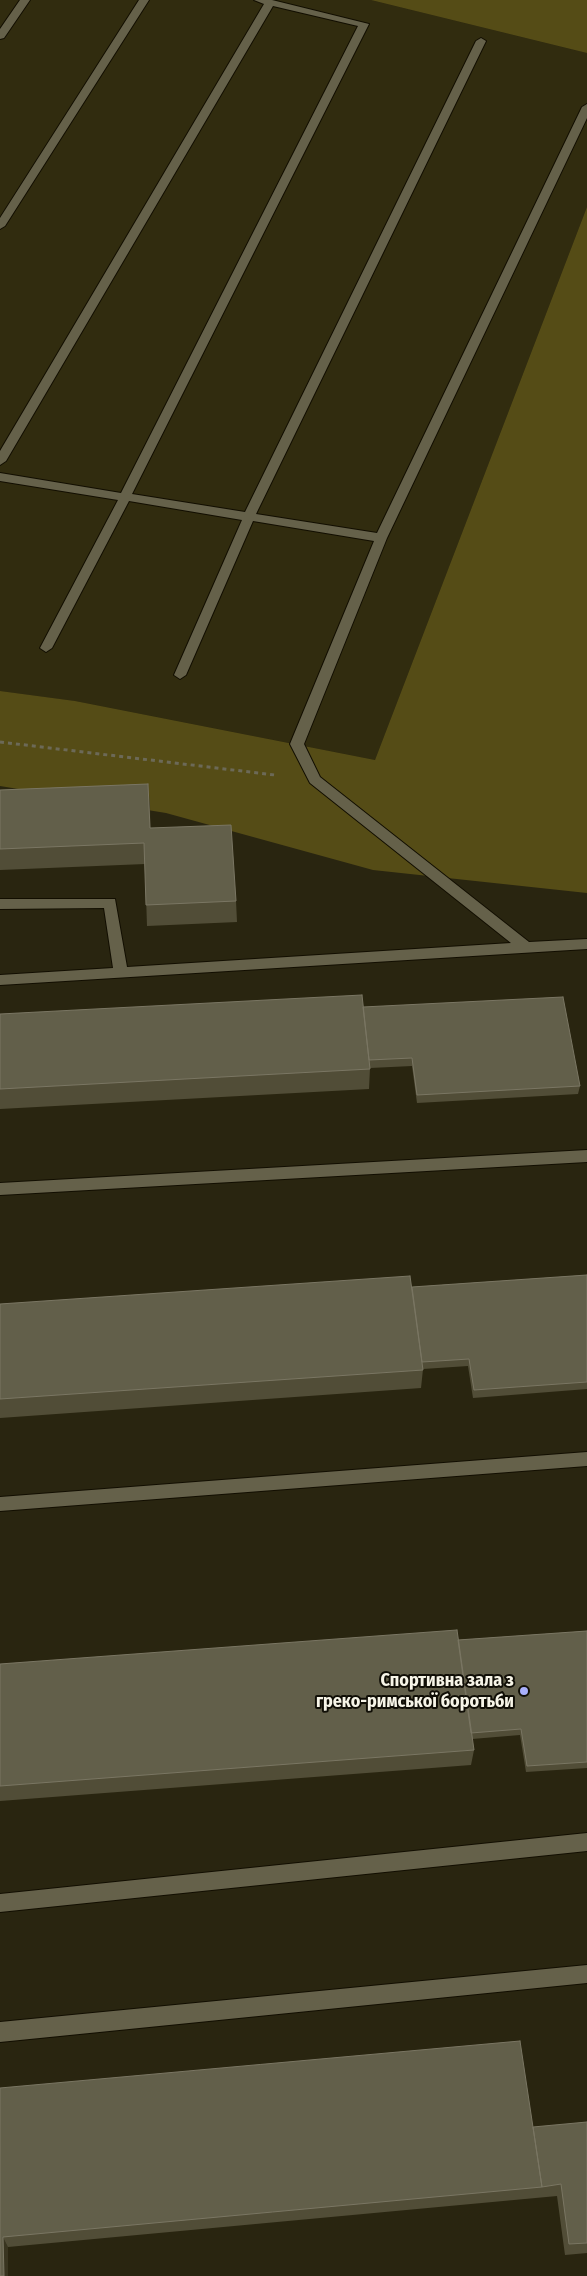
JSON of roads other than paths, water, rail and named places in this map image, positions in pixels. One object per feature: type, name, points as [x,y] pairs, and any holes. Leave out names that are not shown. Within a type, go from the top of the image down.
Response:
[{"type":"lane","points":[[0,36],[25,0]]},
{"type":"lane","points":[[0,226],[144,0]]},
{"type":"lane","points":[[0,461],[264,1],[364,24],[125,497],[46,648]]},
{"type":"lane","points":[[180,675],[249,517],[482,41]]},
{"type":"lane","points":[[526,948],[316,780],[297,744],[381,538],[587,107]]},
{"type":"lane","points":[[0,477],[381,538]]},
{"type":"lane","points":[[0,904],[110,903],[121,974]]},
{"type":"lane","points":[[0,980],[587,944]]},
{"type":"lane","points":[[0,1189],[587,1156]]},
{"type":"lane","points":[[0,1504],[587,1459]]},
{"type":"lane","points":[[0,1903],[587,1842]]},
{"type":"lane","points":[[0,2032],[587,1974]]},
{"type":"place","name":"Спортивна зала з греко-римської боротьби","points":[[524,1691]]}]
